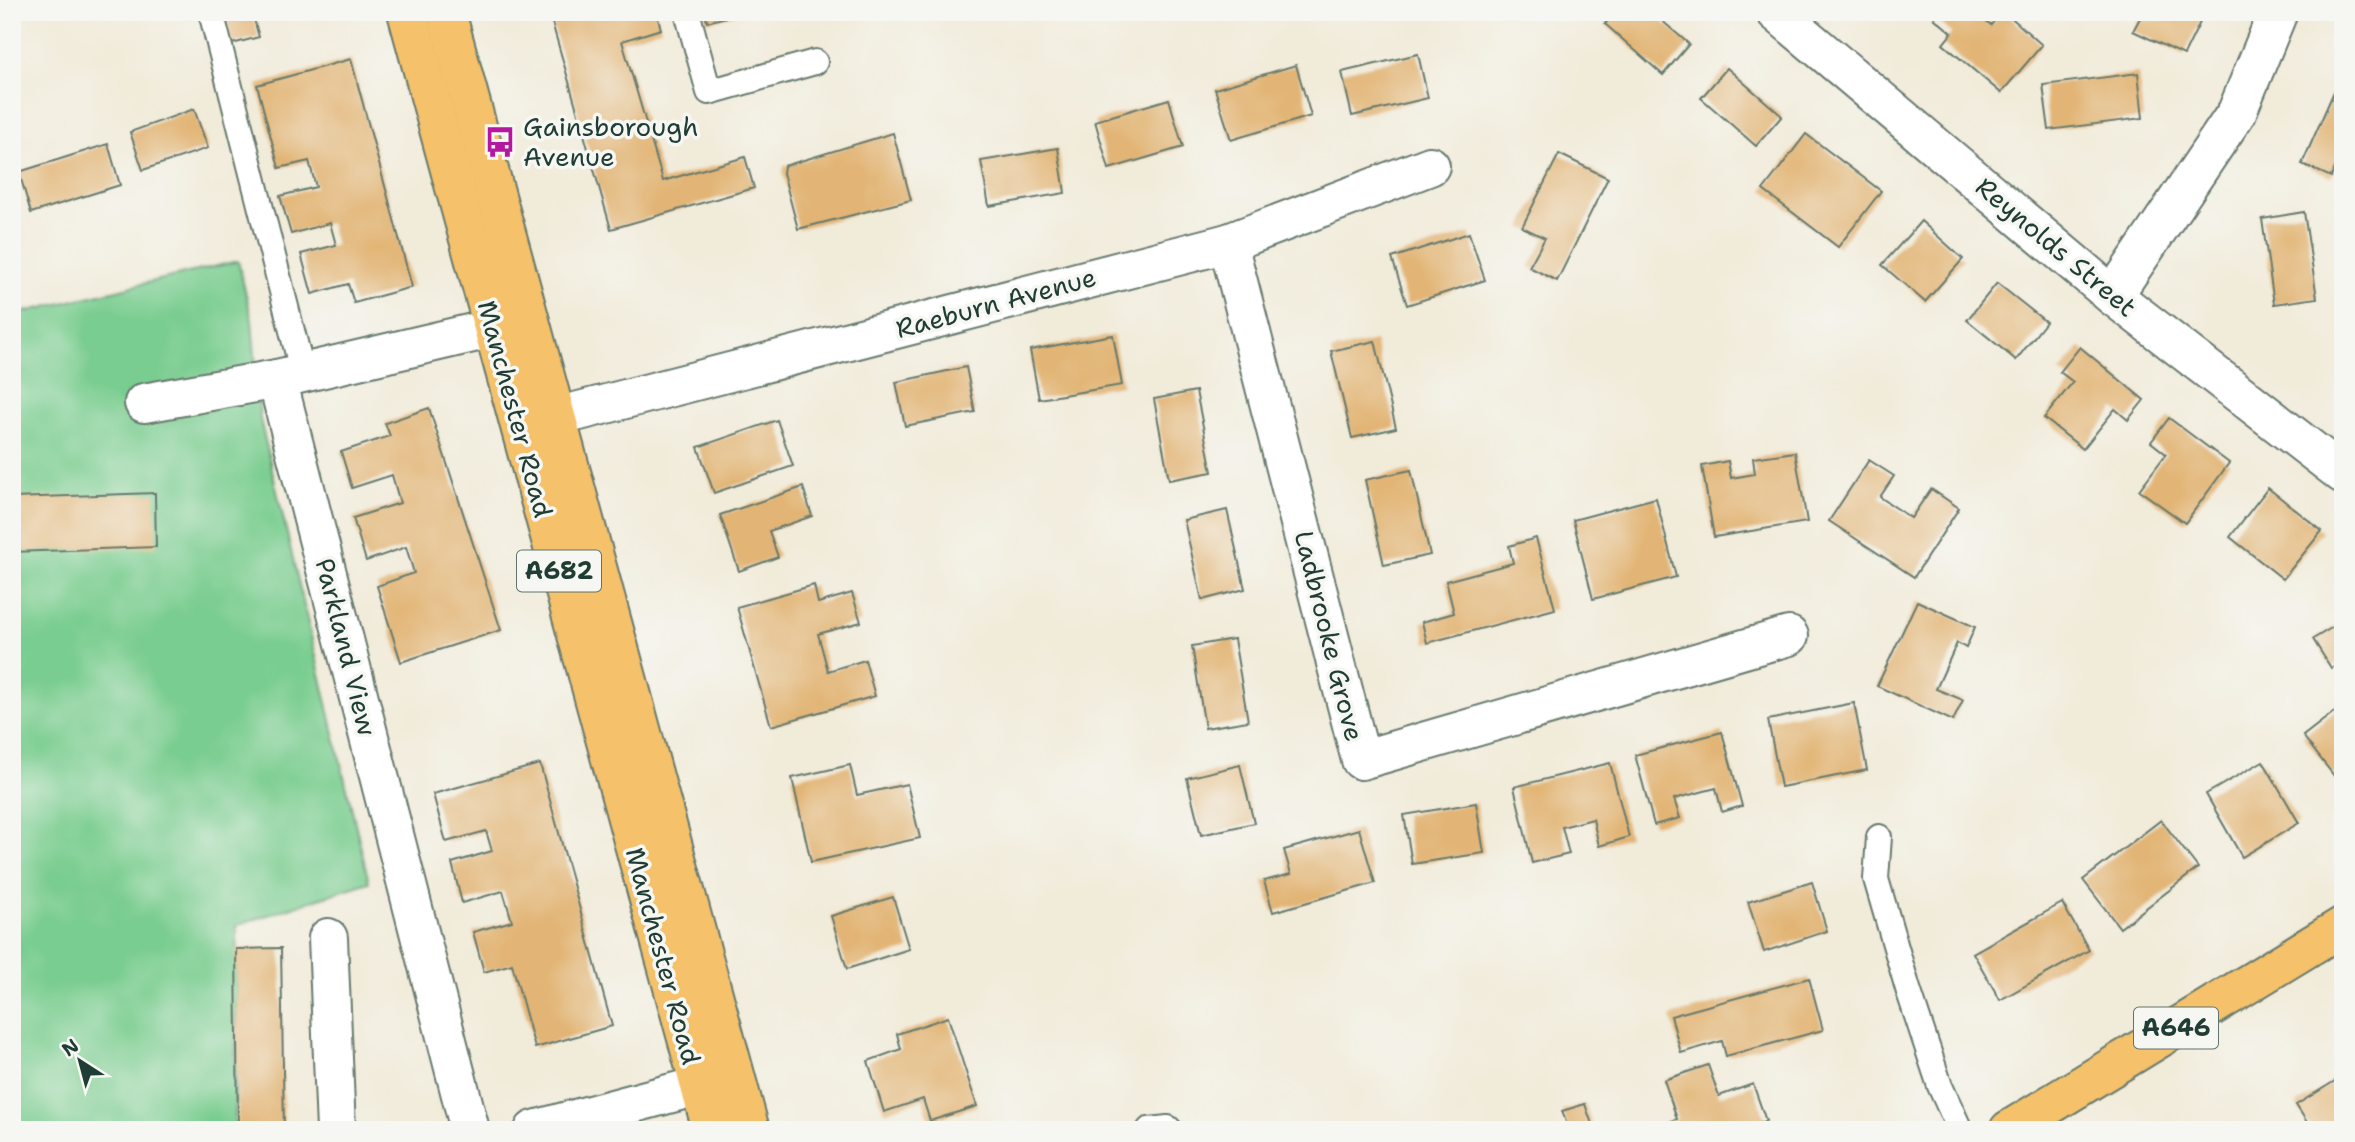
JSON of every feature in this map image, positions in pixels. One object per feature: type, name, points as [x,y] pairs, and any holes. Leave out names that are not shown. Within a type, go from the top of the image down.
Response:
[{"type":"main road","name":"Manchester Road","points":[[407,12],[512,324],[556,417],[750,1130]]},
{"type":"main road","name":"Manchester Road","points":[[446,12],[512,324],[520,429],[712,1130]]},
{"type":"main road","points":[[520,429],[556,417]]},
{"type":"main road","points":[[589,680],[625,672]]},
{"type":"main road","name":"A646","points":[[2008,1130],[2343,926]]},
{"type":"main road","points":[[698,1086],[734,1076]]},
{"type":"street","name":"Reynolds Street","points":[[1776,12],[2113,296],[2343,474]]},
{"type":"street","points":[[2113,296],[2237,112],[2278,12]]},
{"type":"street","name":"Raeburn Avenue","points":[[556,417],[1228,243],[1430,166]]},
{"type":"street","name":"Ladbrooke Grove","points":[[1228,243],[1361,760],[1789,636]]},
{"type":"street","points":[[144,403],[290,376],[512,324]]},
{"type":"street","name":"Parkland View","points":[[290,376],[470,1130]]},
{"type":"street","points":[[328,937],[335,1130]]},
{"type":"street","points":[[534,1130],[698,1086]]},
{"type":"lane","points":[[211,12],[290,376]]},
{"type":"lane","points":[[687,12],[709,92],[815,62]]},
{"type":"lane","points":[[1879,837],[1876,879],[1940,1086],[1960,1130]]},
{"type":"lane","points":[[1149,1130],[1170,1130]]},
{"type":"green space","points":[[238,261],[252,320],[260,419],[369,882],[237,925],[235,1130],[12,1130],[12,315]]},
{"type":"building","points":[[224,12],[252,12],[259,37],[232,44]]},
{"type":"building","points":[[549,12],[656,12],[661,29],[622,41],[663,181],[745,157],[754,188],[611,229]]},
{"type":"building","points":[[705,12],[742,12],[742,13],[707,22]]},
{"type":"building","points":[[1615,12],[1652,12],[1689,44],[1663,75],[1605,24]]},
{"type":"building","points":[[1939,12],[1976,12],[1991,25],[2001,12],[2005,12],[2042,45],[2001,93],[1943,44],[1952,33],[1934,18]]},
{"type":"building","points":[[2143,12],[2205,12],[2184,55],[2133,31]]},
{"type":"building","points":[[1418,54],[1428,98],[1352,116],[1342,72]]},
{"type":"building","points":[[351,59],[412,287],[354,303],[348,284],[312,294],[301,254],[336,245],[330,223],[291,234],[280,196],[316,187],[309,161],[279,168],[257,85]]},
{"type":"building","points":[[1296,65],[1311,116],[1231,140],[1215,89]]},
{"type":"building","points":[[1727,68],[1782,116],[1756,146],[1701,98]]},
{"type":"building","points":[[2343,71],[2343,151],[2331,177],[2302,164]]},
{"type":"building","points":[[2138,73],[2143,118],[2049,130],[2043,85]]},
{"type":"building","points":[[1169,99],[1183,147],[1109,169],[1095,121]]},
{"type":"building","points":[[194,109],[208,148],[143,170],[130,132]]},
{"type":"building","points":[[893,133],[911,200],[798,229],[783,173],[784,166]]},
{"type":"building","points":[[1806,134],[1881,191],[1838,247],[1763,190]]},
{"type":"building","points":[[108,144],[120,185],[31,213],[19,172]]},
{"type":"building","points":[[1058,148],[1065,193],[989,206],[981,161]]},
{"type":"building","points":[[1559,154],[1608,178],[1557,281],[1529,267],[1545,238],[1522,227]]},
{"type":"building","points":[[2304,212],[2317,298],[2274,304],[2262,219]]},
{"type":"building","points":[[1921,221],[1963,259],[1925,302],[1882,265]]},
{"type":"building","points":[[1469,233],[1485,280],[1407,305],[1392,258]]},
{"type":"building","points":[[1997,283],[2046,322],[2016,360],[1967,320]]},
{"type":"building","points":[[1113,335],[1122,385],[1039,399],[1030,350]]},
{"type":"building","points":[[1375,341],[1396,428],[1352,438],[1331,351]]},
{"type":"building","points":[[2080,347],[2144,400],[2128,420],[2115,409],[2083,449],[2044,418],[2073,382],[2060,372]]},
{"type":"building","points":[[966,367],[975,412],[905,426],[896,382]]},
{"type":"building","points":[[1196,391],[1212,472],[1169,480],[1154,399]]},
{"type":"building","points":[[429,408],[501,630],[401,662],[377,586],[414,573],[406,547],[366,561],[353,518],[400,503],[392,475],[352,488],[341,452],[390,436],[385,423]]},
{"type":"building","points":[[2169,418],[2229,463],[2185,523],[2139,490],[2166,454],[2151,442]]},
{"type":"building","points":[[777,420],[793,466],[714,493],[698,447]]},
{"type":"building","points":[[1795,452],[1807,522],[1714,537],[1702,466],[1728,461],[1731,478],[1755,474],[1753,458]]},
{"type":"building","points":[[1869,460],[1894,476],[1880,497],[1911,518],[1931,489],[1959,508],[1914,577],[1829,521]]},
{"type":"building","points":[[1411,470],[1430,555],[1384,565],[1365,480]]},
{"type":"building","points":[[803,487],[812,516],[769,531],[778,557],[739,571],[720,515]]},
{"type":"building","points":[[2268,488],[2322,531],[2283,579],[2230,537]]},
{"type":"building","points":[[155,493],[156,547],[12,552],[12,498]]},
{"type":"building","points":[[1656,498],[1676,577],[1593,599],[1573,520]]},
{"type":"building","points":[[1227,510],[1245,589],[1202,600],[1184,520]]},
{"type":"building","points":[[1536,538],[1555,609],[1427,643],[1422,622],[1454,613],[1446,581],[1513,563],[1509,546]]},
{"type":"building","points":[[814,585],[818,603],[852,593],[861,622],[818,634],[828,671],[865,660],[875,696],[771,726],[737,607]]},
{"type":"building","points":[[1917,601],[1975,627],[1966,648],[1957,643],[1936,689],[1963,700],[1953,721],[1877,686]]},
{"type":"building","points":[[2338,624],[2343,632],[2343,661],[2331,668],[2313,639]]},
{"type":"building","points":[[1234,639],[1248,721],[1205,728],[1192,646]]},
{"type":"building","points":[[1854,703],[1867,770],[1781,787],[1768,720]]},
{"type":"building","points":[[2343,705],[2343,778],[2338,781],[2303,736]]},
{"type":"building","points":[[1722,732],[1742,806],[1722,812],[1716,788],[1674,799],[1680,818],[1654,825],[1635,755]]},
{"type":"building","points":[[2263,761],[2299,823],[2242,857],[2206,794]]},
{"type":"building","points":[[1610,763],[1629,837],[1599,846],[1593,819],[1562,827],[1569,854],[1532,863],[1514,787]]},
{"type":"building","points":[[540,764],[612,1026],[535,1048],[512,964],[484,972],[473,932],[512,921],[503,891],[462,903],[452,863],[492,851],[486,831],[446,842],[433,794]]},
{"type":"building","points":[[850,765],[857,795],[907,784],[920,838],[811,862],[792,778]]},
{"type":"building","points":[[1240,765],[1254,823],[1201,835],[1187,778]]},
{"type":"building","points":[[1476,803],[1484,853],[1412,864],[1404,815]]},
{"type":"building","points":[[2161,820],[2198,868],[2120,928],[2083,880]]},
{"type":"building","points":[[1359,829],[1375,883],[1273,912],[1264,881],[1291,874],[1284,850]]},
{"type":"building","points":[[1812,882],[1827,931],[1764,952],[1748,902]]},
{"type":"building","points":[[893,897],[909,949],[847,969],[831,916]]},
{"type":"building","points":[[2062,903],[2089,950],[2000,1000],[1973,953]]},
{"type":"building","points":[[281,948],[284,1130],[238,1130],[236,949]]},
{"type":"building","points":[[1809,978],[1823,1030],[1726,1056],[1722,1041],[1681,1053],[1671,1016]]},
{"type":"building","points":[[948,1017],[977,1106],[930,1121],[923,1099],[884,1112],[868,1061],[901,1049],[897,1034]]},
{"type":"building","points":[[1708,1065],[1719,1096],[1753,1084],[1766,1121],[1742,1130],[1648,1130],[1677,1119],[1664,1080]]},
{"type":"building","points":[[2343,1076],[2343,1130],[2312,1130],[2296,1105]]},
{"type":"building","points":[[1585,1104],[1594,1130],[1569,1130],[1562,1111]]},
{"type":"place","name":"Gainsborough Avenue","points":[[500,142]]}]
